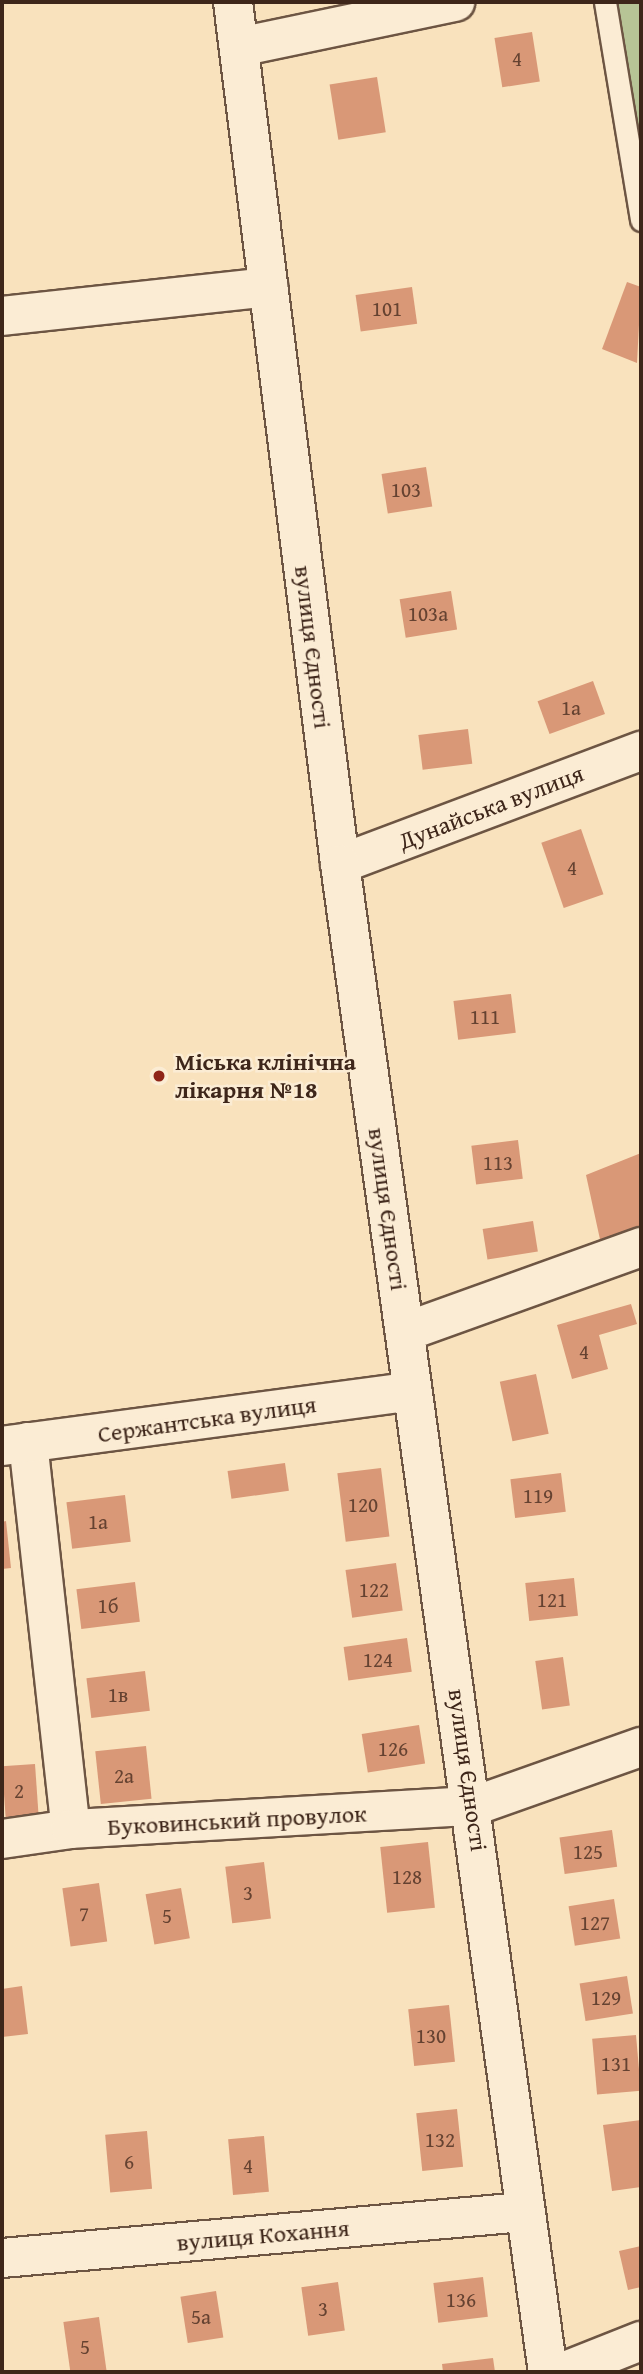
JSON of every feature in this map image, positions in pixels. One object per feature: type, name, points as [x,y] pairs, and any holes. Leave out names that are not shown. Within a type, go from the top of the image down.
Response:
[{"type":"street","name":"вулиця Єдності","points":[[233,2],[340,864],[412,1391],[474,1806],[524,2212],[548,2372]]},
{"type":"street","points":[[239,47],[455,2]]},
{"type":"street","points":[[2,316],[268,287]]},
{"type":"street","name":"Дунайська вулиця","points":[[340,864],[641,751]]},
{"type":"street","points":[[405,1332],[641,1247]]},
{"type":"street","name":"Сержантська вулиця","points":[[15,1444],[412,1391]]},
{"type":"street","points":[[15,1444],[71,1829]]},
{"type":"street","name":"Буковинський провулок","points":[[2,1839],[71,1829],[474,1806],[641,1747]]},
{"type":"street","name":"вулиця Кохання","points":[[2,2258],[524,2212]]},
{"type":"street","points":[[563,2372],[641,2342]]},
{"type":"lane","points":[[605,2],[641,220]]},
{"type":"green space","points":[[605,2],[641,2],[641,220]]},
{"type":"building","points":[[532,32],[540,81],[502,87],[494,38]]},
{"type":"building","points":[[377,77],[386,132],[338,140],[330,85]]},
{"type":"building","points":[[627,282],[641,287],[637,363],[602,349]]},
{"type":"building","points":[[412,287],[417,324],[361,332],[356,295]]},
{"type":"building","points":[[426,467],[432,507],[388,514],[382,474]]},
{"type":"building","points":[[451,591],[457,630],[406,638],[400,599]]},
{"type":"building","points":[[593,681],[605,714],[550,734],[538,701]]},
{"type":"building","points":[[468,729],[472,764],[423,770],[418,735]]},
{"type":"building","points":[[581,829],[603,894],[564,908],[541,843]]},
{"type":"building","points":[[511,994],[516,1033],[458,1040],[453,1001]]},
{"type":"building","points":[[518,1140],[523,1179],[476,1184],[471,1146]]},
{"type":"building","points":[[641,1153],[641,1230],[601,1244],[586,1175]]},
{"type":"building","points":[[533,1221],[538,1252],[487,1260],[483,1229]]},
{"type":"building","points":[[631,1304],[637,1324],[599,1335],[608,1369],[572,1379],[557,1325]]},
{"type":"building","points":[[536,1374],[549,1434],[512,1441],[500,1382]]},
{"type":"building","points":[[285,1463],[289,1491],[231,1499],[228,1471]]},
{"type":"building","points":[[381,1468],[389,1536],[346,1542],[337,1473]]},
{"type":"building","points":[[561,1473],[566,1512],[515,1518],[510,1479]]},
{"type":"building","points":[[125,1495],[131,1542],[72,1549],[66,1502]]},
{"type":"building","points":[[6,1521],[11,1568],[2,1569],[2,1522]]},
{"type":"building","points":[[396,1563],[403,1611],[352,1618],[345,1570]]},
{"type":"building","points":[[574,1578],[578,1616],[529,1621],[525,1583]]},
{"type":"building","points":[[135,1582],[140,1622],[81,1629],[76,1589]]},
{"type":"building","points":[[407,1638],[412,1672],[348,1681],[344,1647]]},
{"type":"building","points":[[563,1657],[570,1706],[542,1709],[535,1661]]},
{"type":"building","points":[[145,1671],[150,1711],[91,1718],[86,1678]]},
{"type":"building","points":[[419,1725],[425,1764],[368,1773],[362,1734]]},
{"type":"building","points":[[146,1746],[152,1799],[101,1804],[95,1751]]},
{"type":"building","points":[[35,1764],[39,1815],[6,1817],[2,1766]]},
{"type":"building","points":[[612,1830],[617,1867],[565,1874],[560,1837]]},
{"type":"building","points":[[428,1842],[435,1908],[387,1913],[380,1847]]},
{"type":"building","points":[[264,1862],[271,1919],[232,1923],[225,1867]]},
{"type":"building","points":[[99,1883],[107,1941],[71,1947],[62,1888]]},
{"type":"building","points":[[181,1888],[190,1938],[154,1944],[146,1894]]},
{"type":"building","points":[[614,1899],[620,1939],[575,1946],[569,1906]]},
{"type":"building","points":[[627,1976],[633,2014],[586,2021],[580,1984]]},
{"type":"building","points":[[22,1986],[28,2034],[2,2037],[2,1989]]},
{"type":"building","points":[[449,2005],[455,2062],[414,2066],[408,2009]]},
{"type":"building","points":[[636,2035],[641,2091],[597,2095],[592,2039]]},
{"type":"building","points":[[457,2109],[463,2167],[422,2171],[416,2113]]},
{"type":"building","points":[[641,2120],[641,2187],[612,2191],[603,2125]]},
{"type":"building","points":[[147,2131],[152,2189],[110,2192],[105,2135]]},
{"type":"building","points":[[264,2136],[269,2192],[233,2195],[228,2139]]},
{"type":"building","points":[[641,2246],[641,2287],[628,2290],[619,2251]]},
{"type":"building","points":[[483,2277],[488,2317],[438,2323],[433,2283]]},
{"type":"building","points":[[338,2282],[345,2331],[308,2336],[301,2287]]},
{"type":"building","points":[[216,2291],[223,2337],[188,2343],[180,2297]]},
{"type":"building","points":[[99,2317],[107,2372],[70,2372],[63,2322]]},
{"type":"building","points":[[493,2358],[495,2372],[443,2372],[442,2364]]},
{"type":"place","name":"Міська клінічна лікарня №18","points":[[159,1076]]}]
